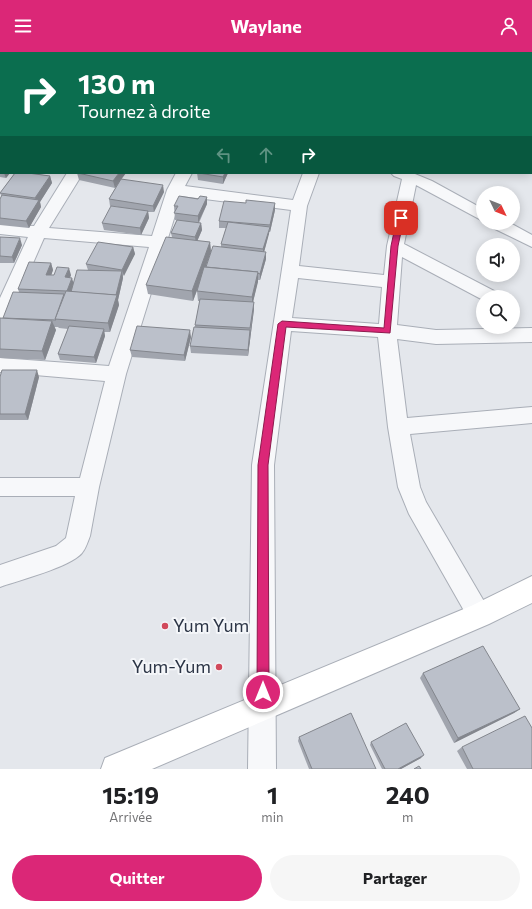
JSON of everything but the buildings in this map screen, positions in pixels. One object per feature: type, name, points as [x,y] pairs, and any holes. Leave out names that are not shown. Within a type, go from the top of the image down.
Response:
[{"type":"street","points":[[0,318],[38,233],[74,174]]},
{"type":"street","points":[[0,576],[63,554],[74,545],[79,536],[88,487],[116,374],[175,190],[183,174]]},
{"type":"street","points":[[262,769],[263,465],[299,206],[311,174]]},
{"type":"street","points":[[476,212],[417,177],[395,246],[387,331],[398,426],[409,487],[417,507],[480,615]]},
{"type":"street","points":[[175,190],[299,206]]},
{"type":"street","points":[[0,229],[158,242]]},
{"type":"street","points":[[510,230],[532,242]]},
{"type":"street","points":[[395,246],[479,290]]},
{"type":"street","points":[[290,271],[392,282]]},
{"type":"street","points":[[282,324],[387,331],[436,337],[532,336]]},
{"type":"street","points":[[0,364],[116,374]]},
{"type":"street","points":[[398,426],[532,415]]},
{"type":"street","points":[[0,487],[88,487]]},
{"type":"street","points":[[116,769],[480,615],[532,589]]},
{"type":"place","name":"Yum Yum","points":[[165,626]]},
{"type":"place","name":"Yum-Yum","points":[[219,667]]},
{"type":"route","points":[[263,692],[263,465],[282,324],[387,331],[395,246],[401,218]]}]
